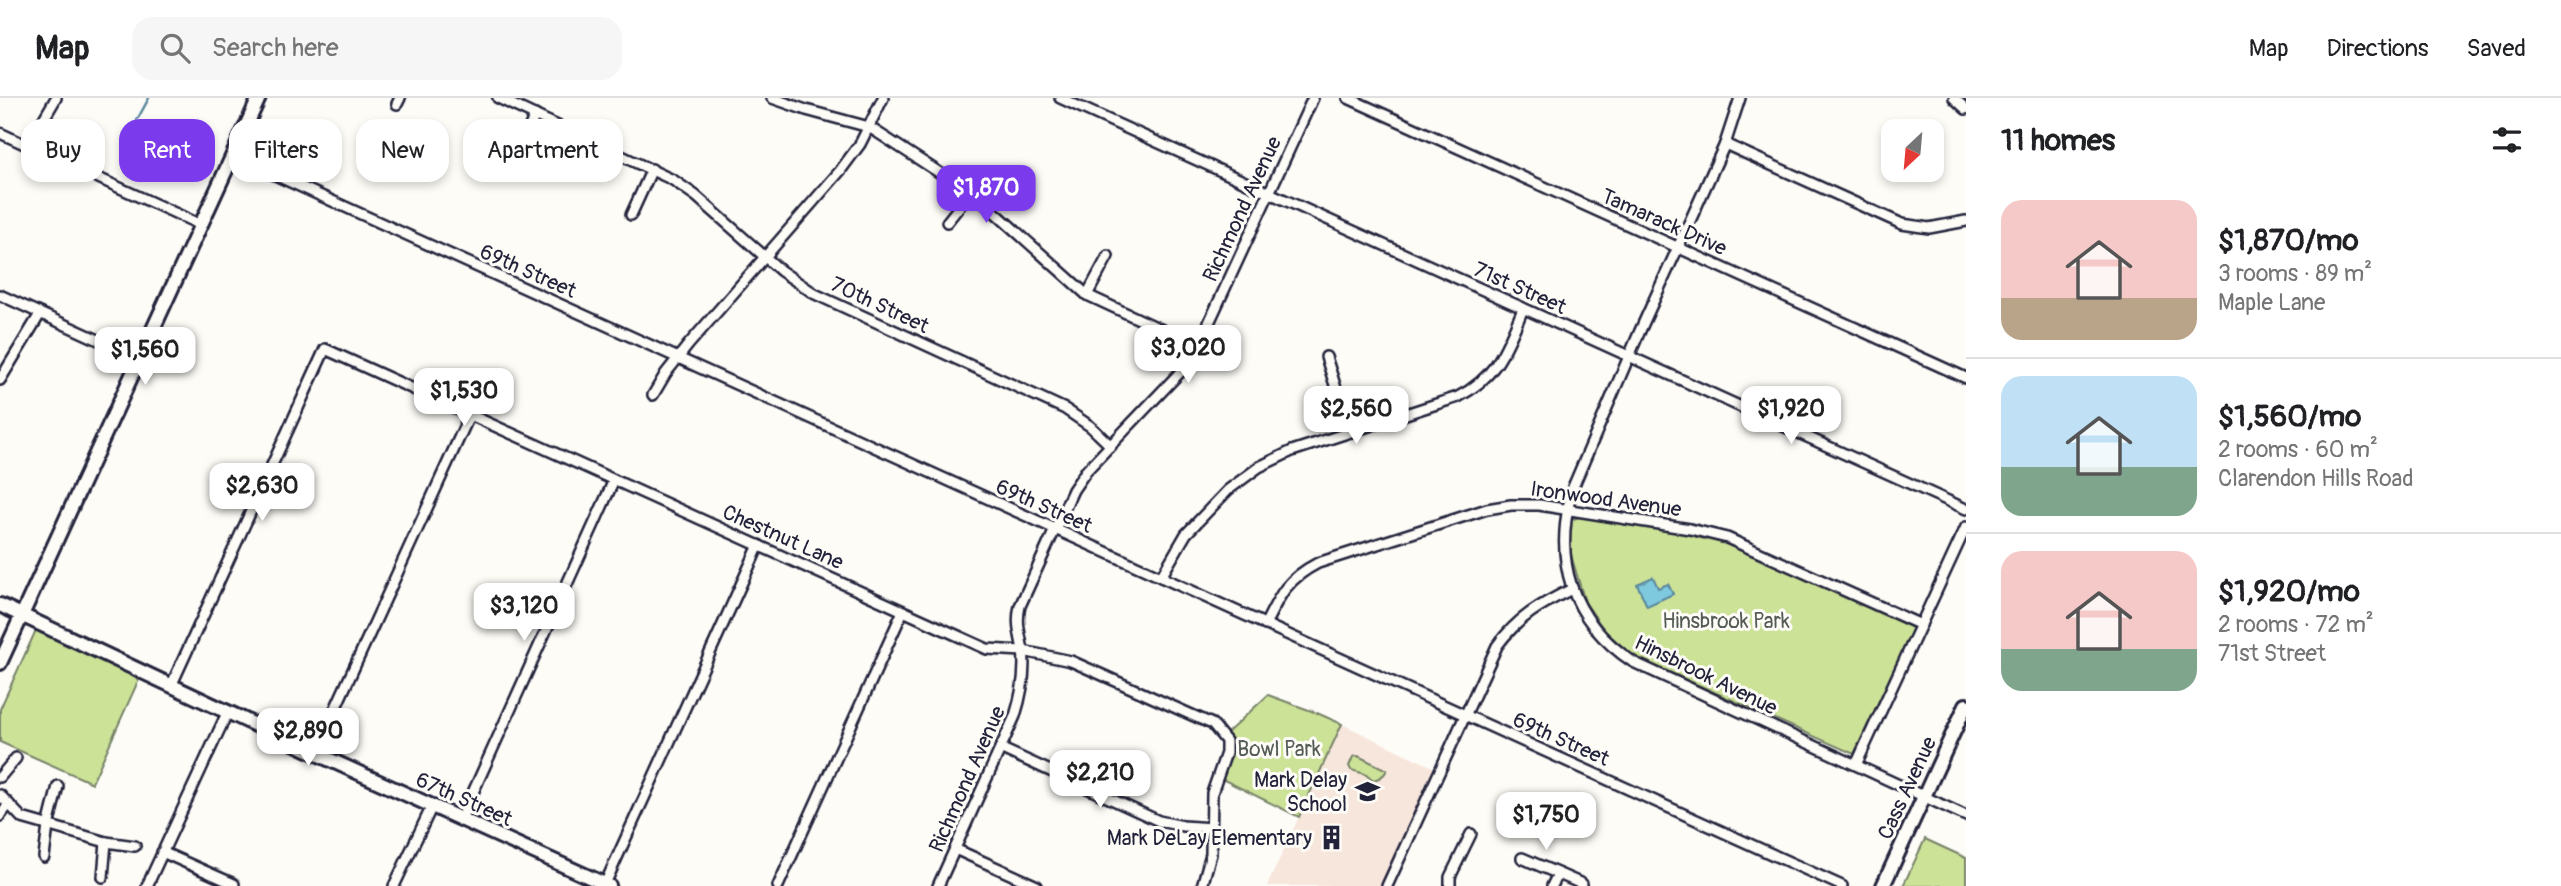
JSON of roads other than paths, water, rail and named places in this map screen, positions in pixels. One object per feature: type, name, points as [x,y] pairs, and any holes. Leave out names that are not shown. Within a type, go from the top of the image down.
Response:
[{"type":"street","points":[[44,119],[56,98]]},
{"type":"street","points":[[250,119],[259,98]]},
{"type":"street","name":"70th Street","points":[[498,98],[652,169],[685,188],[795,281],[827,301],[1065,409],[1090,426],[1111,446]]},
{"type":"street","points":[[772,98],[869,127],[970,193],[1087,295],[1199,347]]},
{"type":"street","points":[[653,395],[678,358],[840,171],[869,127],[883,98]]},
{"type":"street","name":"71st Street","points":[[1060,98],[1966,509]]},
{"type":"street","name":"Richmond Avenue","points":[[938,886],[1015,716],[1022,693],[1024,671],[1018,625],[1020,606],[1055,529],[1081,477],[1188,364],[1199,347],[1313,98]]},
{"type":"street","name":"Tamarack Drive","points":[[1348,98],[1966,378]]},
{"type":"street","name":"Hinsbrook Avenue","points":[[1740,98],[1725,144],[1629,356],[1573,488],[1566,510],[1563,549],[1572,589],[1599,634],[1633,663],[1966,816]]},
{"type":"street","points":[[1954,98],[1966,109]]},
{"type":"street","points":[[533,119],[535,114]]},
{"type":"street","points":[[0,133],[21,142]]},
{"type":"street","points":[[1725,144],[1902,224],[1929,228],[1966,221]]},
{"type":"street","points":[[0,663],[229,165]]},
{"type":"street","points":[[631,215],[652,169]]},
{"type":"street","points":[[105,181],[201,225]]},
{"type":"street","name":"69th Street","points":[[290,182],[1842,886]]},
{"type":"street","points":[[947,222],[970,193]]},
{"type":"street","points":[[1087,295],[1108,256]]},
{"type":"street","points":[[0,296],[139,359]]},
{"type":"street","points":[[1161,577],[1186,534],[1222,496],[1245,476],[1268,462],[1292,451],[1458,397],[1480,384],[1497,365],[1523,309]]},
{"type":"street","points":[[0,380],[40,314]]},
{"type":"street","name":"Chestnut Lane","points":[[172,684],[325,349],[987,649],[1050,655],[1079,664],[1212,724],[1226,741],[1225,758],[1212,793],[1212,828]]},
{"type":"street","points":[[1326,357],[1350,432]]},
{"type":"street","points":[[315,752],[470,414]]},
{"type":"street","points":[[461,818],[614,480]]},
{"type":"street","name":"Ironwood Avenue","points":[[1265,625],[1287,585],[1304,570],[1318,563],[1487,509],[1525,504],[1690,529],[1727,538],[1921,625]]},
{"type":"street","points":[[1856,765],[1966,527]]},
{"type":"street","points":[[607,885],[759,545]]},
{"type":"street","points":[[1387,886],[1490,657],[1508,631],[1538,606],[1572,589]]},
{"type":"street","name":"67th Street","points":[[0,605],[607,885]]},
{"type":"street","points":[[778,886],[903,611]]},
{"type":"street","name":"Cass Avenue","points":[[1883,886],[1966,705]]},
{"type":"street","points":[[147,886],[228,712]]},
{"type":"street","points":[[1000,748],[1159,821],[1212,828],[1210,863],[1202,886]]},
{"type":"street","points":[[0,776],[16,758]]},
{"type":"street","points":[[44,857],[48,825],[58,786]]},
{"type":"street","points":[[0,795],[22,818],[106,842],[135,846]]},
{"type":"street","points":[[0,816],[9,804]]},
{"type":"street","points":[[394,886],[432,806]]},
{"type":"street","points":[[1450,886],[1450,877],[1471,834]]},
{"type":"street","points":[[103,877],[106,842]]},
{"type":"street","points":[[955,849],[1037,886]]},
{"type":"street","points":[[162,852],[234,884]]},
{"type":"street","points":[[1522,858],[1582,884]]},
{"type":"street","points":[[1552,886],[1558,874]]},
{"type":"water","points":[[1653,577],[1658,588],[1668,584],[1673,594],[1647,606],[1637,584]]},
{"type":"waterway","points":[[138,119],[149,98]]},
{"type":"place","name":"Mark Delay School","points":[[1367,792]]},
{"type":"place","name":"Mark DeLay Elementary","points":[[1332,838]]},
{"type":"park label","name":"Hinsbrook Park","points":[[1726,621]]},
{"type":"park label","name":"Bowl Park","points":[[1279,749]]}]
